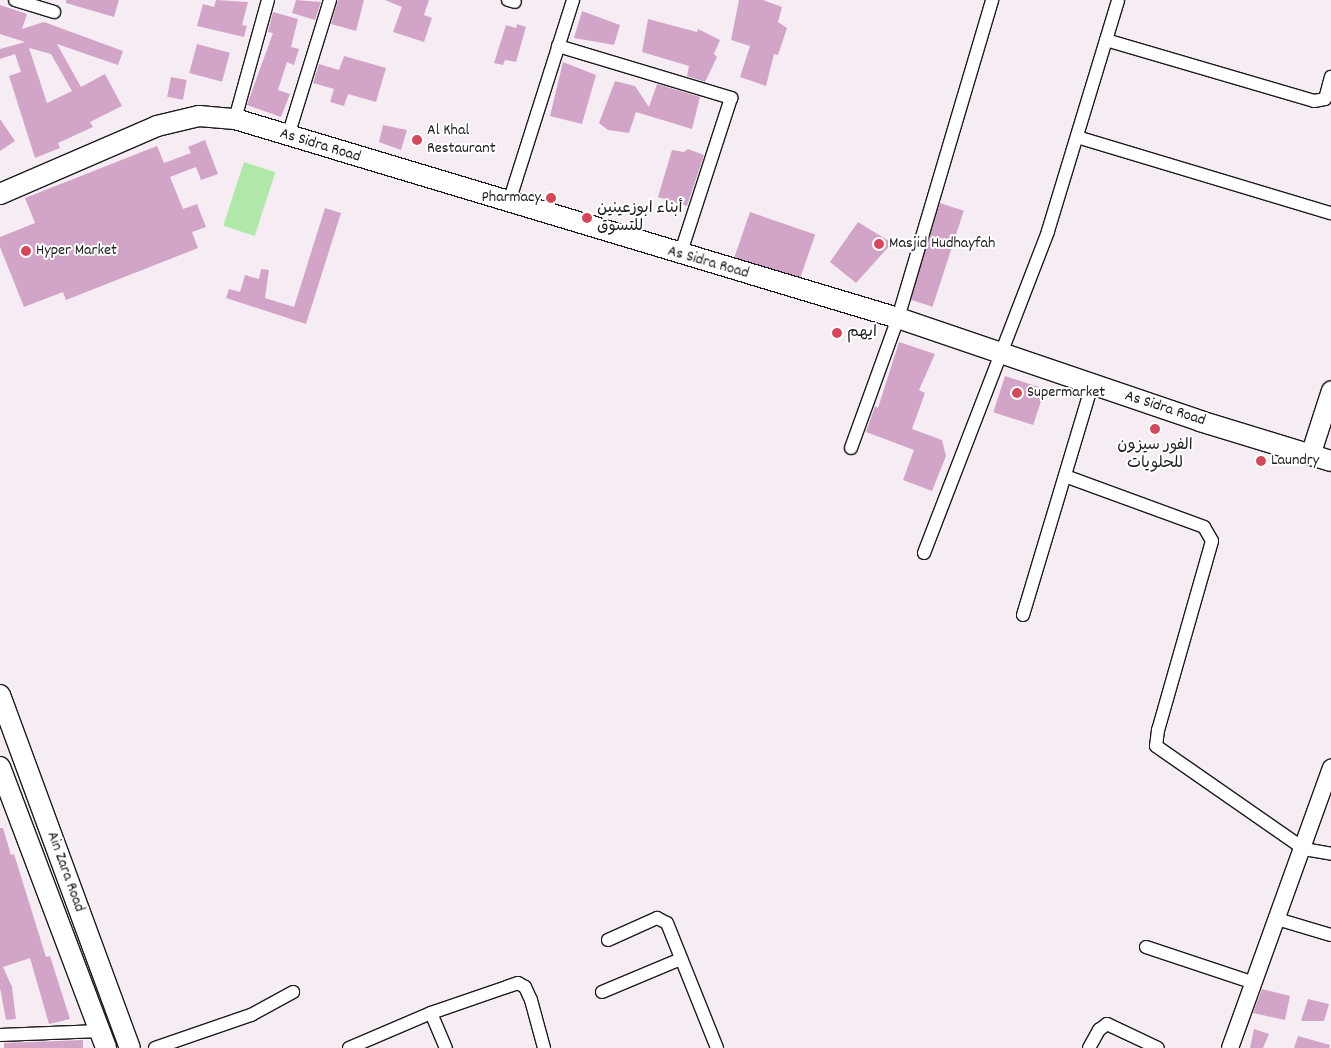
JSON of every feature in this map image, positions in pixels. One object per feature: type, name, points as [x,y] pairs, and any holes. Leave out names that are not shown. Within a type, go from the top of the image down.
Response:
[{"type":"main road","name":"As Sidra Road","points":[[0,194],[157,126],[199,116],[234,120],[680,255],[898,318],[1092,385],[1331,461]]},
{"type":"main road","points":[[1310,455],[1331,390]]},
{"type":"main road","name":"Ain Zara Road","points":[[0,695],[130,1048]]},
{"type":"main road","name":"Ain Zara Road","points":[[0,767],[103,1040]]},
{"type":"street","points":[[15,0],[54,12]]},
{"type":"street","points":[[234,120],[268,0]]},
{"type":"street","points":[[288,136],[330,0]]},
{"type":"street","points":[[509,202],[573,0]]},
{"type":"street","points":[[851,448],[898,318],[992,0]]},
{"type":"street","points":[[924,553],[1048,231],[1118,0]]},
{"type":"street","points":[[1106,40],[1314,101],[1325,99],[1331,77]]},
{"type":"street","points":[[558,46],[731,98],[680,255]]},
{"type":"street","points":[[1077,137],[1331,213]]},
{"type":"street","points":[[1023,615],[1092,385]]},
{"type":"street","points":[[1065,476],[1204,527],[1212,541],[1158,730],[1156,746],[1304,849],[1331,854]]},
{"type":"street","points":[[1230,1048],[1304,849],[1331,768]]},
{"type":"street","points":[[608,940],[662,918],[681,959],[717,1048]]},
{"type":"street","points":[[1277,919],[1331,935]]},
{"type":"street","points":[[1146,947],[1254,983]]},
{"type":"street","points":[[602,992],[681,959]]},
{"type":"street","points":[[349,1048],[378,1043],[431,1013],[509,985],[522,984],[531,1000],[544,1048]]},
{"type":"street","points":[[155,1048],[251,1015],[293,992]]},
{"type":"street","points":[[431,1013],[446,1048]]},
{"type":"street","points":[[1089,1048],[1099,1030],[1107,1024],[1158,1048]]},
{"type":"street","points":[[0,1035],[103,1040]]},
{"type":"green space","points":[[244,162],[275,172],[255,236],[223,226]]},
{"type":"building","points":[[66,0],[119,0],[114,17],[66,3]]},
{"type":"building","points":[[216,0],[248,2],[242,25],[247,26],[244,37],[197,26],[203,4],[214,7]]},
{"type":"building","points":[[296,0],[321,2],[315,20],[292,13]]},
{"type":"building","points":[[338,0],[364,0],[356,31],[331,24]]},
{"type":"building","points":[[385,0],[429,0],[424,15],[432,18],[424,42],[393,32],[402,7]]},
{"type":"building","points":[[739,0],[763,0],[782,7],[778,22],[787,28],[778,55],[774,54],[766,86],[740,77],[750,46],[731,40]]},
{"type":"building","points":[[0,5],[27,14],[22,29],[44,22],[123,51],[118,65],[57,44],[81,87],[105,74],[122,106],[90,122],[93,127],[58,143],[60,148],[35,158],[9,76],[21,72],[15,54],[0,59],[0,49],[25,42],[0,34]],"holes":[[[29,48],[51,54],[72,91],[47,103]]]},
{"type":"building","points":[[582,11],[620,25],[614,45],[574,38]]},
{"type":"building","points":[[273,12],[298,19],[291,47],[299,49],[294,65],[287,62],[278,90],[290,94],[281,117],[247,105],[273,33],[268,32]]},
{"type":"building","points":[[648,19],[697,32],[698,29],[720,40],[714,54],[717,57],[705,82],[687,76],[689,66],[642,52]]},
{"type":"building","points":[[517,24],[526,27],[516,62],[505,60],[503,65],[494,63],[506,25],[516,28]]},
{"type":"building","points":[[197,44],[230,53],[222,82],[189,73]]},
{"type":"building","points":[[344,56],[386,68],[376,102],[348,94],[344,106],[330,102],[334,89],[313,83],[319,64],[339,70]]},
{"type":"building","points":[[563,62],[596,75],[582,124],[550,116]]},
{"type":"building","points":[[171,77],[187,80],[183,100],[167,97]]},
{"type":"building","points":[[615,81],[635,86],[649,107],[657,84],[700,97],[692,129],[636,112],[629,133],[608,130],[599,123]]},
{"type":"building","points":[[0,119],[15,141],[0,151]]},
{"type":"building","points":[[383,125],[407,130],[401,150],[379,142]]},
{"type":"building","points":[[205,140],[218,174],[201,180],[196,167],[170,177],[183,209],[197,204],[206,227],[192,232],[198,248],[66,300],[63,292],[24,307],[0,247],[0,237],[35,223],[25,198],[157,146],[164,163],[191,153],[188,147]]},
{"type":"building","points":[[688,149],[704,155],[687,206],[658,197],[672,150],[684,152]]},
{"type":"building","points":[[940,203],[964,211],[933,307],[909,299]]},
{"type":"building","points":[[325,208],[341,213],[306,324],[226,298],[229,289],[240,292],[245,275],[259,279],[261,269],[269,270],[265,298],[294,307]]},
{"type":"building","points":[[750,212],[815,234],[800,280],[734,257]]},
{"type":"building","points":[[858,222],[892,243],[856,283],[830,262]]},
{"type":"building","points":[[899,342],[935,354],[919,390],[925,393],[912,429],[942,440],[946,456],[932,491],[903,480],[914,450],[866,432],[875,406],[878,408]]},
{"type":"building","points":[[1005,376],[1045,389],[1033,425],[993,412]]},
{"type":"building","points":[[0,828],[3,828],[11,855],[14,854],[46,957],[50,956],[70,1019],[49,1024],[30,958],[3,967],[12,987],[16,1019],[6,1020],[0,988]]},
{"type":"building","points":[[1262,989],[1290,996],[1285,1020],[1253,1013]]},
{"type":"building","points":[[1308,999],[1329,1004],[1324,1021],[1301,1021]]},
{"type":"building","points":[[1254,1029],[1269,1034],[1263,1048],[1250,1048]]},
{"type":"building","points":[[1298,1036],[1330,1045],[1329,1048],[1294,1048]]},
{"type":"building","points":[[83,1040],[83,1048],[4,1048],[4,1043]]},
{"type":"place","name":"Al Khal Restaurant","points":[[417,140]]},
{"type":"place","name":"Pharmacy","points":[[551,198]]},
{"type":"place","name":"أبناء ابوزعينين للتسوق","points":[[587,218]]},
{"type":"place","name":"Masjid Hudhayfah","points":[[879,244]]},
{"type":"place","name":"Hyper Market","points":[[26,251]]},
{"type":"place","name":"ايهم","points":[[837,333]]},
{"type":"place","name":"Supermarket","points":[[1017,393]]},
{"type":"place","name":"الفور سيزون للحلويات","points":[[1155,429]]},
{"type":"place","name":"Laundry","points":[[1261,461]]}]
